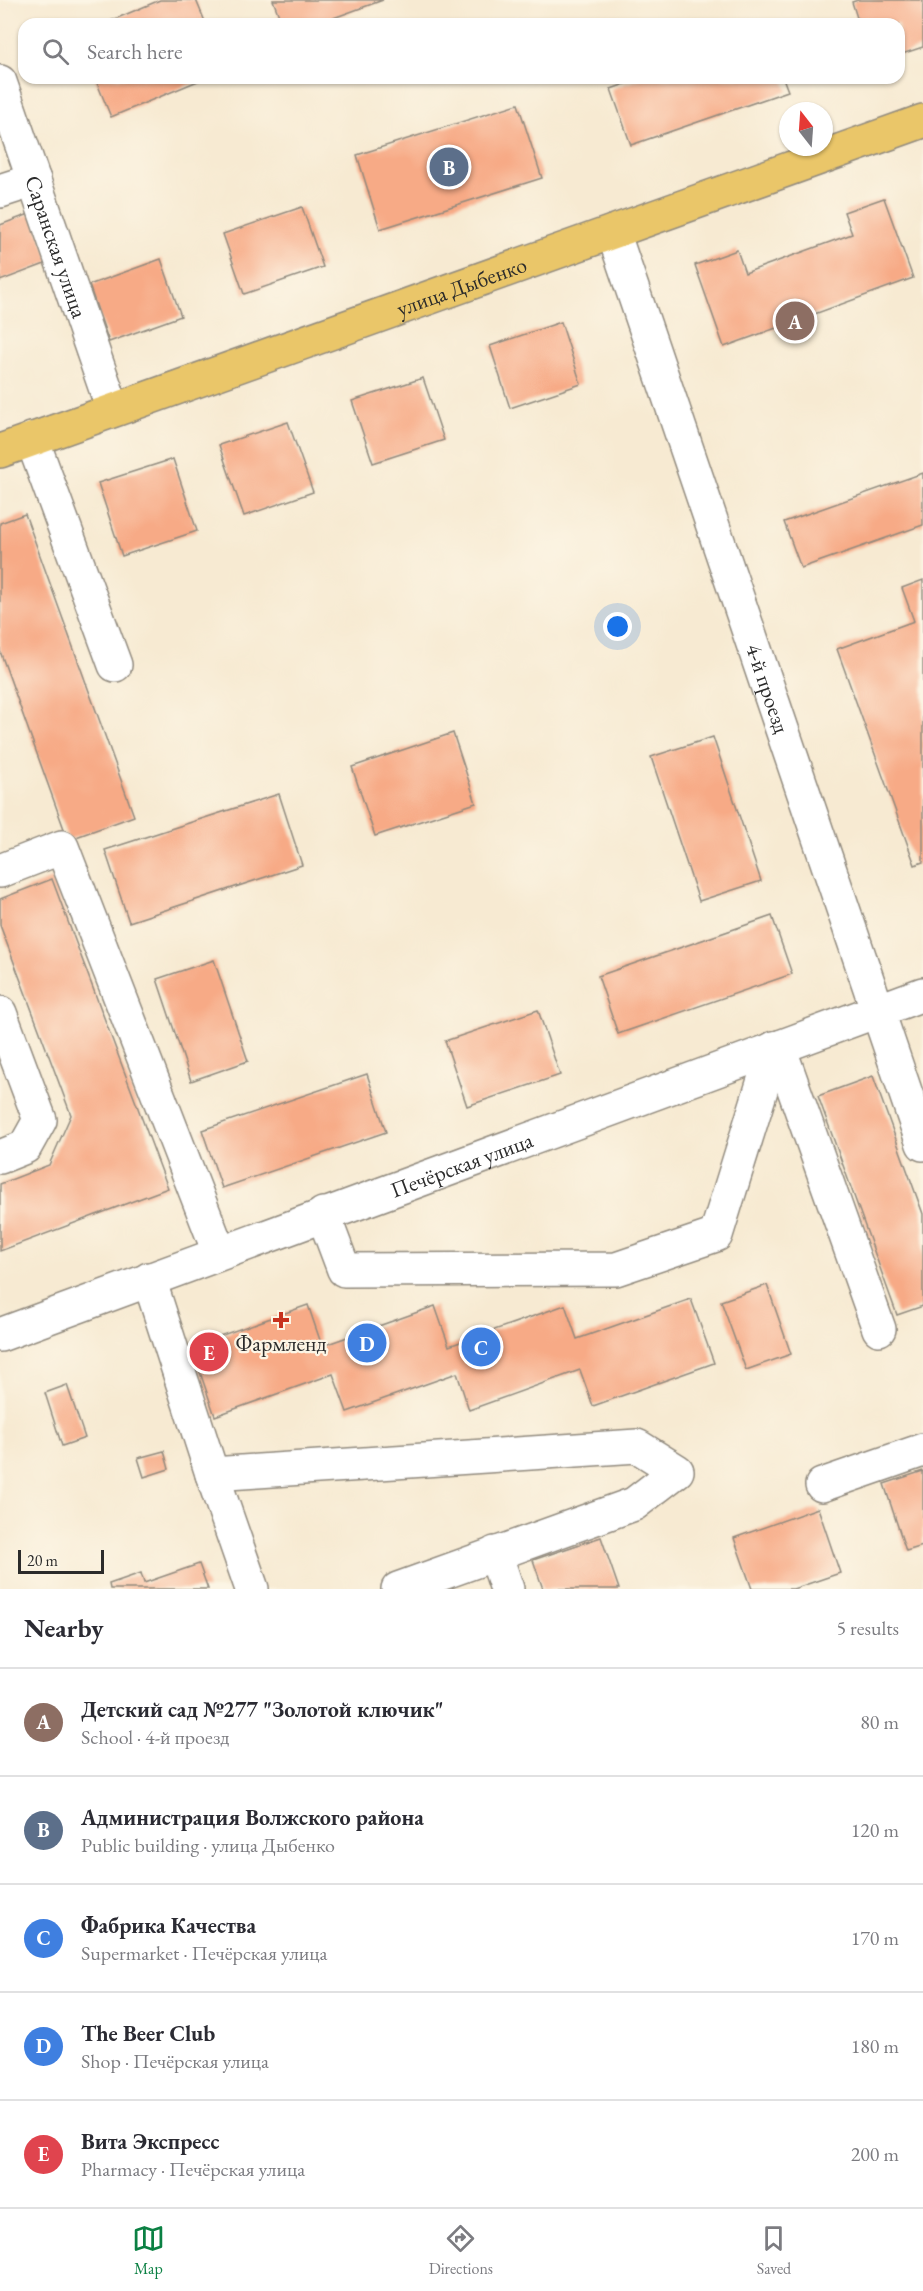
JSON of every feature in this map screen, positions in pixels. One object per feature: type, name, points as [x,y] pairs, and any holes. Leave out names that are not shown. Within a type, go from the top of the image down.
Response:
[{"type":"main road","name":"улица Дыбенко","points":[[0,451],[923,120]]},
{"type":"street","name":"Саранская улица","points":[[0,82],[113,410]]},
{"type":"street","points":[[0,191],[34,180]]},
{"type":"street","name":"4-й проезд","points":[[613,231],[923,1144]]},
{"type":"street","points":[[32,439],[115,665]]},
{"type":"street","points":[[1,867],[62,847],[219,1252]]},
{"type":"street","name":"Печёрская улица","points":[[0,1335],[219,1252],[923,994]]},
{"type":"street","points":[[0,1013],[40,1120],[25,1148],[0,1157]]},
{"type":"street","points":[[323,1214],[344,1270],[616,1269],[716,1235],[776,1048]]},
{"type":"street","points":[[776,1048],[879,1329]]},
{"type":"street","points":[[149,1279],[252,1589]]},
{"type":"street","points":[[212,1474],[638,1446],[677,1471],[634,1504],[398,1589]]},
{"type":"street","points":[[822,1485],[923,1450]]},
{"type":"street","points":[[495,1553],[507,1589]]},
{"type":"building","points":[[160,0],[196,0],[204,18],[117,18]]},
{"type":"building","points":[[273,0],[383,0],[334,18],[280,18]]},
{"type":"building","points":[[858,0],[923,0],[923,47],[905,53],[905,18],[857,18],[852,2]]},
{"type":"building","points":[[97,84],[191,84],[111,117]]},
{"type":"building","points":[[625,84],[785,84],[788,91],[631,145],[611,89]]},
{"type":"building","points":[[518,104],[542,178],[380,229],[357,155]]},
{"type":"building","points":[[884,198],[913,278],[724,347],[695,265],[737,250],[745,273],[852,234],[844,212]]},
{"type":"building","points":[[302,207],[323,267],[244,294],[223,234]]},
{"type":"building","points":[[32,213],[50,262],[0,281],[0,225]]},
{"type":"building","points":[[161,259],[181,316],[109,342],[89,285]]},
{"type":"building","points":[[561,322],[581,384],[510,408],[490,346]]},
{"type":"building","points":[[423,378],[444,440],[373,463],[352,401]]},
{"type":"building","points":[[288,422],[313,492],[244,516],[219,445]]},
{"type":"building","points":[[173,459],[197,531],[122,556],[98,483]]},
{"type":"building","points":[[923,473],[923,525],[801,568],[784,522]]},
{"type":"building","points":[[25,514],[134,816],[68,840],[0,651],[0,523]]},
{"type":"building","points":[[923,580],[923,862],[915,865],[837,649],[914,621],[902,588]]},
{"type":"building","points":[[453,733],[476,803],[375,836],[352,767]]},
{"type":"building","points":[[713,737],[761,881],[699,901],[651,757]]},
{"type":"building","points":[[279,794],[302,865],[129,922],[105,850]]},
{"type":"building","points":[[52,879],[168,1188],[0,1251],[0,1184],[49,1165],[71,1115],[0,925],[0,899]]},
{"type":"building","points":[[772,916],[792,974],[618,1034],[598,976]]},
{"type":"building","points":[[214,960],[248,1061],[191,1081],[157,979]]},
{"type":"building","points":[[538,1010],[560,1075],[467,1106],[445,1041]]},
{"type":"building","points":[[367,1074],[386,1132],[222,1188],[202,1130]]},
{"type":"building","points":[[873,1076],[923,1214],[923,1306],[897,1315],[818,1096]]},
{"type":"building","points":[[767,1285],[791,1354],[746,1370],[721,1301]]},
{"type":"building","points":[[691,1299],[714,1363],[593,1406],[580,1370],[469,1410],[457,1373],[347,1412],[333,1374],[215,1416],[191,1346],[308,1305],[322,1346],[435,1306],[449,1346],[565,1305],[577,1339]]},
{"type":"building","points":[[67,1385],[85,1438],[62,1446],[45,1393]]},
{"type":"building","points":[[164,1451],[169,1469],[144,1477],[138,1458]]},
{"type":"building","points":[[923,1471],[923,1546],[906,1551],[884,1484]]},
{"type":"building","points":[[818,1508],[840,1573],[793,1589],[752,1589],[734,1538]]},
{"type":"building","points":[[601,1537],[619,1589],[543,1589],[533,1560]]},
{"type":"building","points":[[199,1564],[208,1589],[110,1589],[109,1584],[141,1573],[144,1583]]},
{"type":"place","name":"Администрация Волжского района","points":[[449,167]]},
{"type":"place","name":"Детский сад №277 \"Золотой ключик\"","points":[[795,321]]},
{"type":"place","name":"Фармленд","points":[[281,1320]]},
{"type":"place","name":"The Beer Club","points":[[367,1343]]},
{"type":"place","name":"Фабрика Качества","points":[[481,1347]]},
{"type":"place","name":"Вита Экспресс","points":[[209,1352]]}]
